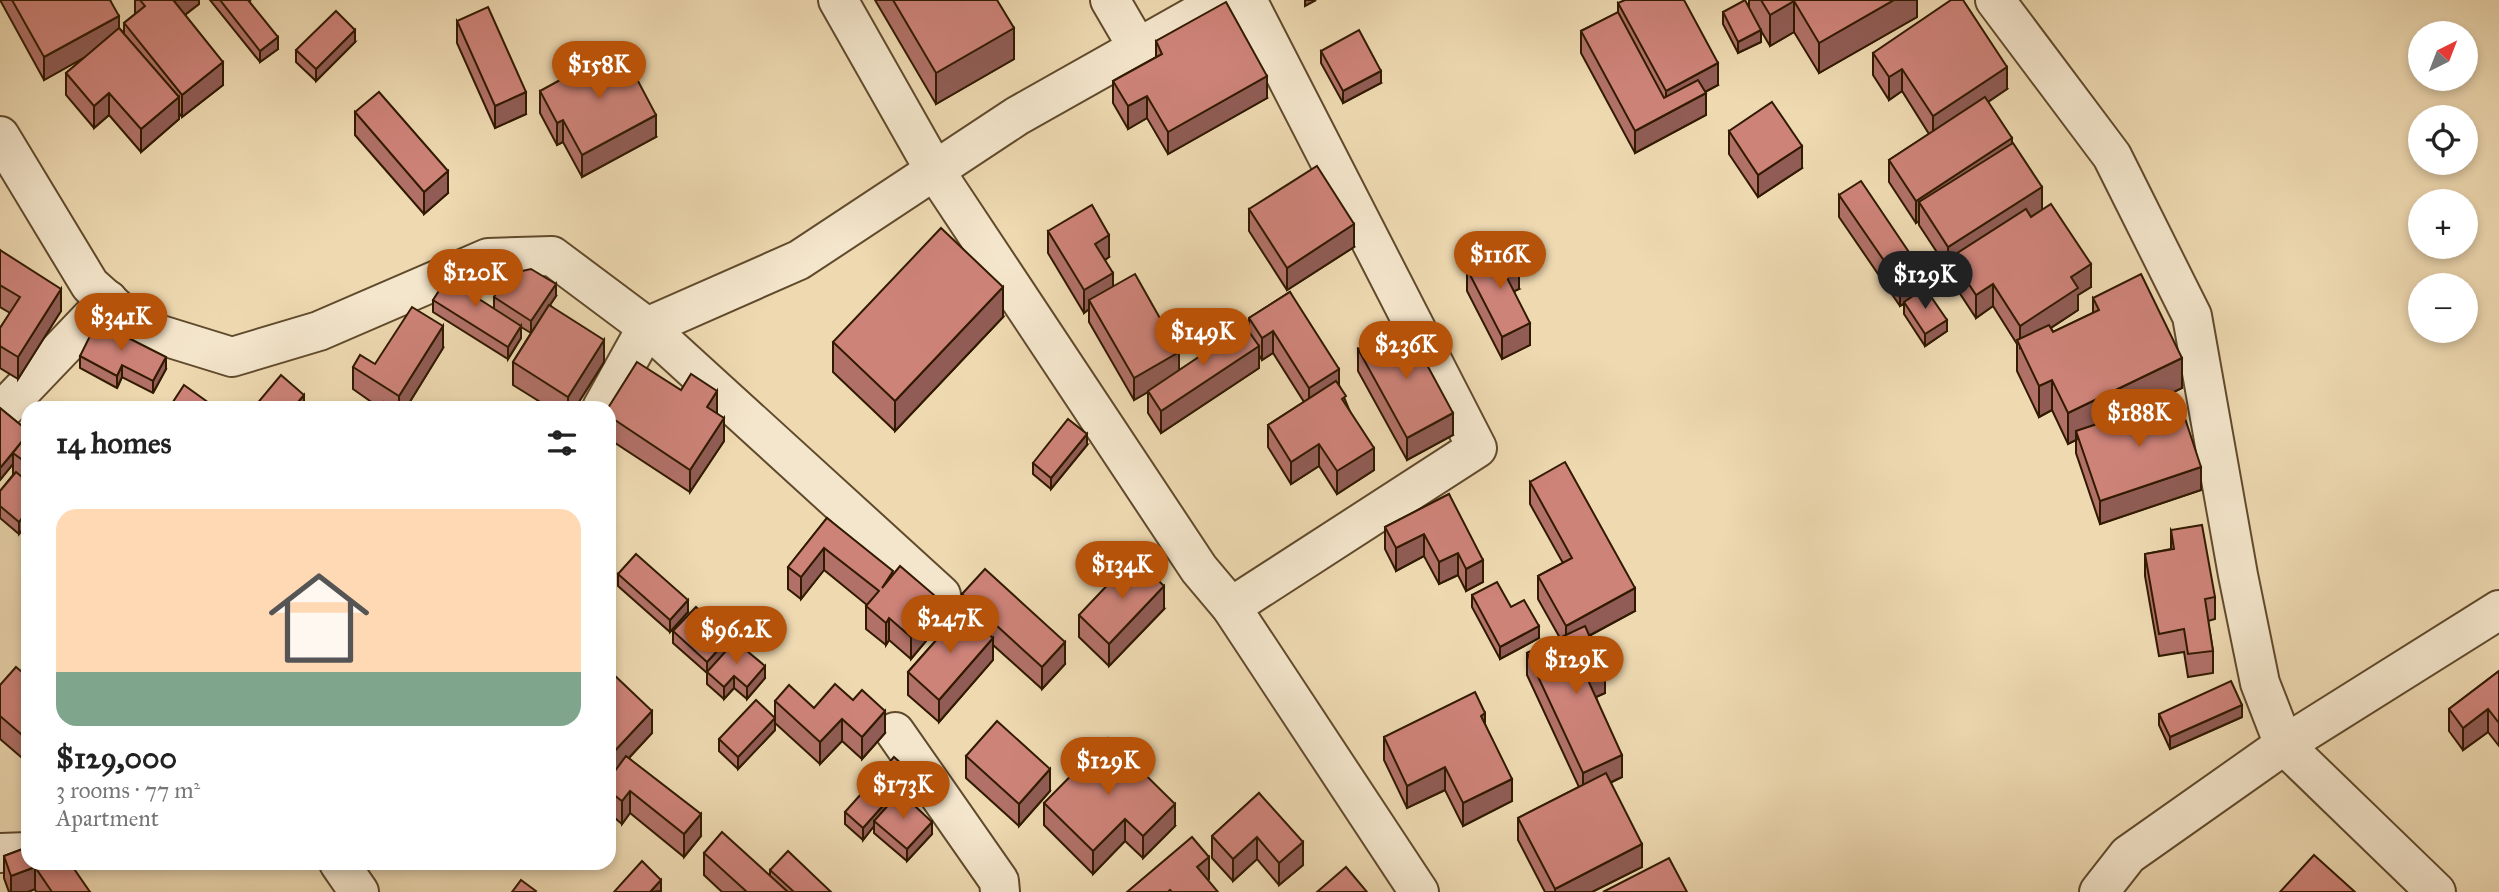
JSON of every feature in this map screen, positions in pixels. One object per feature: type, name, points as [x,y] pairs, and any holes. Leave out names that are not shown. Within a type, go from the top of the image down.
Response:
[{"type":"street","points":[[838,0],[935,171],[1199,569],[1231,607],[1419,892]]},
{"type":"street","points":[[1110,0],[1138,48]]},
{"type":"street","points":[[606,401],[647,327],[799,260],[1017,116],[1223,0]]},
{"type":"street","points":[[1231,607],[1477,448],[1247,0]]},
{"type":"street","points":[[1995,0],[2112,156],[2192,316],[2260,683],[2284,746],[2436,892]]},
{"type":"street","points":[[0,136],[90,285],[138,328],[232,357],[319,331],[488,258],[552,256],[647,327],[942,595]]},
{"type":"street","points":[[0,413],[108,300]]},
{"type":"street","points":[[2099,892],[2128,855],[2284,746],[2499,610]]},
{"type":"street","points":[[895,732],[999,881],[1000,892]]},
{"type":"street","points":[[0,853],[21,852]]},
{"type":"street","points":[[344,870],[359,892]]},
{"type":"building","points":[[12,0],[110,0],[119,16],[44,57]]},
{"type":"building","points":[[140,0],[176,0],[174,1],[223,62],[182,95],[124,23],[145,6]]},
{"type":"building","points":[[220,0],[248,0],[278,37],[260,51]]},
{"type":"building","points":[[893,0],[997,0],[1014,28],[936,73]]},
{"type":"building","points":[[1625,0],[1684,0],[1718,63],[1666,91],[1618,3]]},
{"type":"building","points":[[1745,0],[1761,30],[1738,42],[1723,12]]},
{"type":"building","points":[[1761,0],[1894,0],[1819,43],[1794,1],[1770,15]]},
{"type":"building","points":[[1951,0],[1963,0],[2007,67],[1933,116],[1902,69],[1889,77],[1873,53]]},
{"type":"building","points":[[1226,2],[1267,76],[1168,132],[1147,96],[1128,106],[1113,81],[1162,54],[1156,41]]},
{"type":"building","points":[[488,7],[526,92],[495,106],[457,21]]},
{"type":"building","points":[[336,11],[355,30],[316,69],[296,50]]},
{"type":"building","points":[[1618,12],[1664,98],[1698,80],[1706,93],[1635,131],[1581,31]]},
{"type":"building","points":[[119,28],[179,97],[141,129],[109,93],[94,106],[66,73]]},
{"type":"building","points":[[1359,30],[1381,71],[1343,91],[1321,51]]},
{"type":"building","points":[[620,47],[656,115],[582,155],[563,120],[557,123],[540,91]]},
{"type":"building","points":[[379,92],[448,171],[424,192],[355,112]]},
{"type":"building","points":[[1985,97],[2012,138],[1916,201],[1889,160]]},
{"type":"building","points":[[1772,102],[1802,146],[1758,175],[1729,131]]},
{"type":"building","points":[[2013,143],[2042,187],[1948,247],[1919,202]]},
{"type":"building","points":[[1317,166],[1354,224],[1287,268],[1249,209]]},
{"type":"building","points":[[1861,181],[1921,270],[1900,284],[1839,195]]},
{"type":"building","points":[[2051,204],[2091,264],[2071,277],[2078,288],[2020,326],[1993,284],[1976,295],[1951,257],[2026,209],[2031,217]]},
{"type":"building","points":[[1092,205],[1109,235],[1095,244],[1113,273],[1084,290],[1048,231]]},
{"type":"building","points":[[941,228],[1003,287],[895,401],[833,342]]},
{"type":"building","points":[[1509,247],[1519,266],[1505,274],[1530,323],[1502,337],[1467,269]]},
{"type":"building","points":[[0,250],[61,289],[18,357],[0,346],[0,328],[20,297],[0,285]]},
{"type":"building","points":[[453,269],[471,280],[465,290],[521,326],[508,347],[433,300]]},
{"type":"building","points":[[531,269],[556,284],[531,321],[494,297],[508,274]]},
{"type":"building","points":[[1135,274],[1179,352],[1134,378],[1089,300]]},
{"type":"building","points":[[2141,274],[2182,358],[2068,413],[2052,380],[2039,386],[2017,340],[2049,325],[2053,332],[2099,310],[2093,298]]},
{"type":"building","points":[[1925,288],[1947,320],[1925,334],[1904,302]]},
{"type":"building","points":[[1290,292],[1339,369],[1309,388],[1273,331],[1262,338],[1249,318]]},
{"type":"building","points":[[549,305],[604,340],[568,397],[513,362]]},
{"type":"building","points":[[412,307],[443,326],[399,396],[353,367],[360,355],[375,364]]},
{"type":"building","points":[[97,322],[166,357],[153,381],[122,365],[117,376],[80,356]]},
{"type":"building","points":[[1405,324],[1453,413],[1407,438],[1358,349]]},
{"type":"building","points":[[1245,326],[1259,346],[1161,411],[1148,391]]},
{"type":"building","points":[[637,362],[681,390],[691,374],[717,391],[707,407],[724,418],[690,470],[616,421],[616,401],[612,401]]},
{"type":"building","points":[[281,375],[304,395],[299,401],[259,401]]},
{"type":"building","points":[[1336,381],[1346,396],[1342,399],[1374,448],[1337,471],[1319,444],[1291,462],[1268,425]]},
{"type":"building","points":[[184,385],[206,401],[174,401]]},
{"type":"building","points":[[2178,397],[2201,467],[2100,501],[2076,431]]},
{"type":"building","points":[[0,408],[21,425],[21,442],[0,468]]},
{"type":"building","points":[[1068,419],[1087,434],[1051,478],[1033,463]]},
{"type":"building","points":[[21,443],[21,459],[13,453]]},
{"type":"building","points":[[1565,462],[1635,588],[1566,626],[1538,576],[1572,558],[1530,482]]},
{"type":"building","points":[[16,472],[21,476],[19,522],[0,506],[0,491]]},
{"type":"building","points":[[1449,494],[1483,560],[1466,569],[1458,553],[1439,562],[1424,534],[1396,548],[1385,527]]},
{"type":"building","points":[[827,518],[893,571],[882,588],[900,566],[941,601],[911,637],[889,618],[886,623],[866,606],[879,591],[824,548],[801,577],[788,567]]},
{"type":"building","points":[[2202,525],[2215,597],[2205,599],[2213,651],[2188,654],[2184,629],[2159,634],[2145,554],[2174,549],[2171,530]]},
{"type":"building","points":[[636,554],[688,600],[670,620],[618,574]]},
{"type":"building","points":[[1134,557],[1164,586],[1109,644],[1079,615]]},
{"type":"building","points":[[985,569],[1065,642],[1042,667],[962,594]]},
{"type":"building","points":[[1497,582],[1511,607],[1524,600],[1539,626],[1500,647],[1472,595]]},
{"type":"building","points":[[696,607],[730,637],[707,662],[673,631]]},
{"type":"building","points":[[962,611],[993,638],[939,700],[908,672]]},
{"type":"building","points":[[1585,626],[1605,671],[1587,678],[1622,755],[1583,773],[1527,653]]},
{"type":"building","points":[[735,641],[765,666],[747,687],[734,676],[724,687],[707,672]]},
{"type":"building","points":[[16,667],[21,671],[21,734],[0,716],[0,685]]},
{"type":"building","points":[[2499,671],[2499,723],[2488,709],[2463,728],[2449,709]]},
{"type":"building","points":[[616,677],[652,711],[616,750]]},
{"type":"building","points":[[2231,681],[2242,705],[2170,737],[2159,714]]},
{"type":"building","points":[[835,684],[853,700],[862,690],[885,711],[862,737],[842,719],[820,742],[775,701],[789,685],[814,708]]},
{"type":"building","points":[[1475,692],[1485,713],[1481,716],[1512,779],[1463,803],[1445,767],[1407,786],[1384,737]]},
{"type":"building","points":[[756,700],[775,718],[738,757],[719,739]]},
{"type":"building","points":[[997,721],[1050,769],[1019,804],[966,756]]},
{"type":"building","points":[[1108,738],[1175,804],[1143,836],[1125,819],[1093,851],[1044,803]]},
{"type":"building","points":[[626,756],[701,814],[684,834],[630,791],[622,801],[616,796],[616,770]]},
{"type":"building","points":[[894,757],[912,773],[863,828],[845,812]]},
{"type":"building","points":[[1606,773],[1642,844],[1555,889],[1518,818]]},
{"type":"building","points":[[900,792],[932,822],[907,849],[874,821]]},
{"type":"building","points":[[1259,793],[1303,842],[1279,863],[1257,837],[1233,859],[1212,836]]},
{"type":"building","points":[[722,832],[788,892],[747,892],[704,853]]},
{"type":"building","points":[[1192,837],[1209,857],[1197,867],[1218,892],[1127,892]]},
{"type":"building","points":[[21,850],[21,870],[27,870],[11,876],[4,856]]},
{"type":"building","points":[[788,851],[831,892],[794,892],[770,870]]},
{"type":"building","points":[[2314,855],[2355,892],[2280,892]]},
{"type":"building","points":[[1669,858],[1687,892],[1603,892]]},
{"type":"building","points":[[642,861],[661,880],[650,892],[614,892]]},
{"type":"building","points":[[1346,867],[1367,892],[1317,892]]},
{"type":"building","points":[[37,870],[75,870],[90,892],[52,892]]},
{"type":"building","points":[[521,880],[536,891],[512,892]]}]
